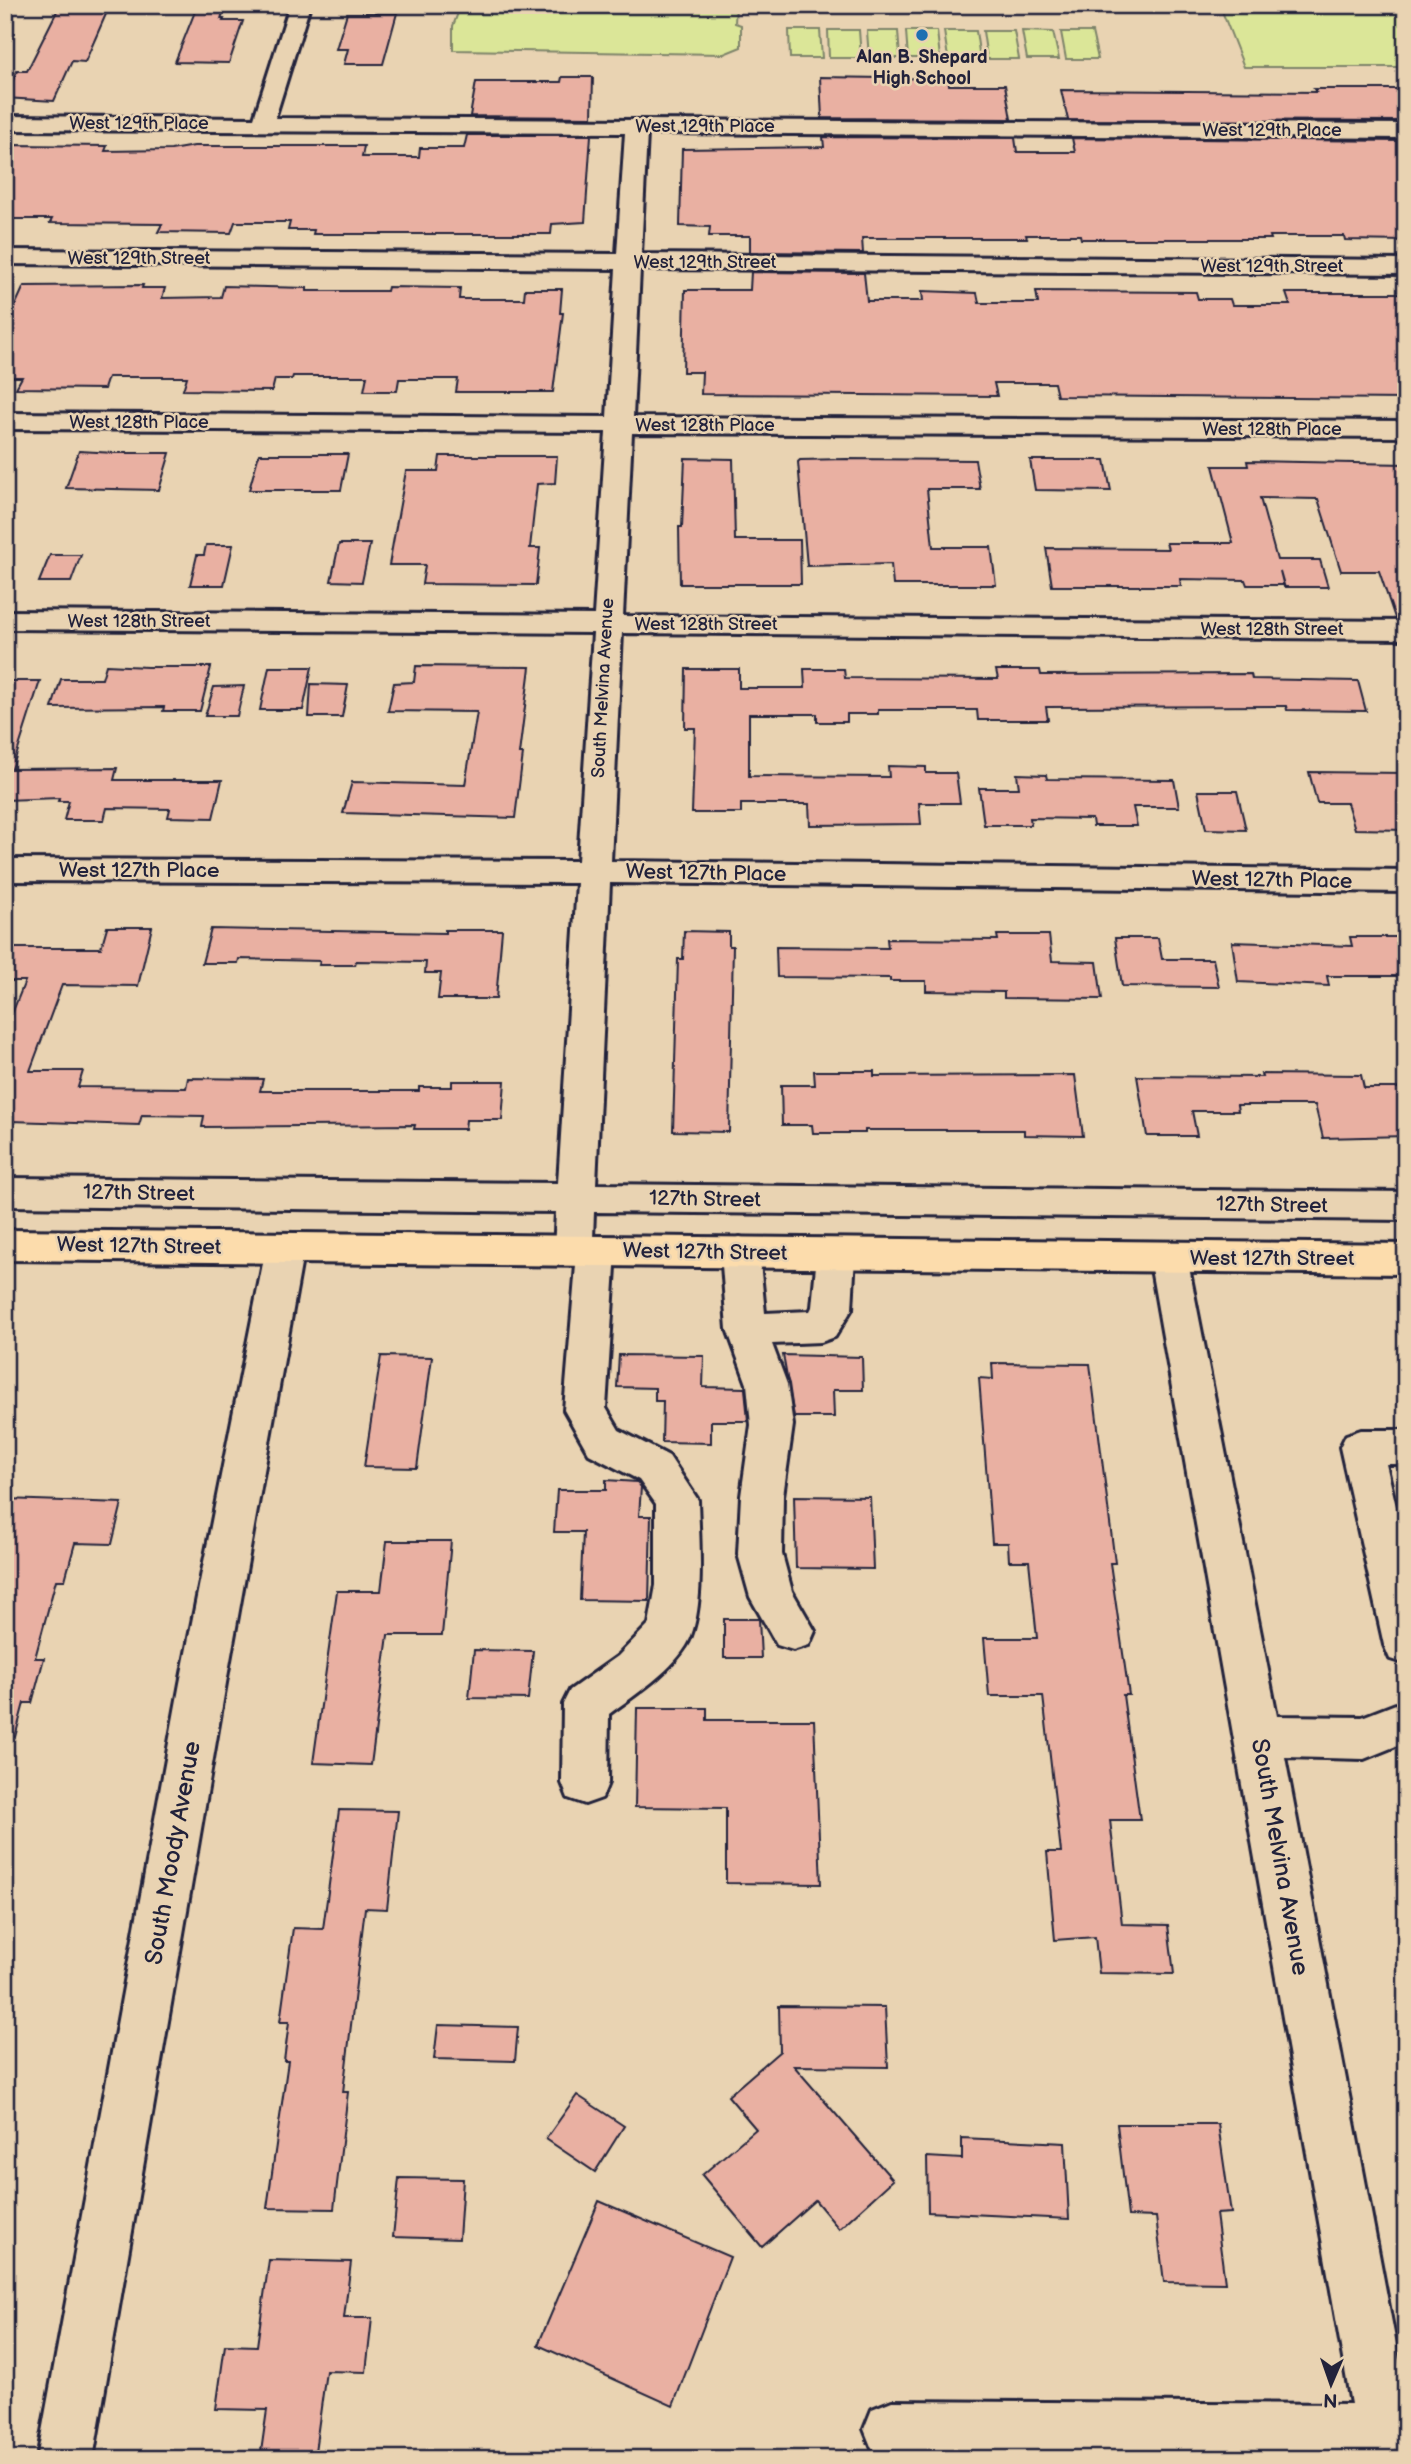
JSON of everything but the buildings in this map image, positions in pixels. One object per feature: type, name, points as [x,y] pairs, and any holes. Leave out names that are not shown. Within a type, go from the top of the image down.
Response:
[{"type":"main road","name":"West 127th Street","points":[[5,1245],[1406,1259]]},
{"type":"street","points":[[263,122],[300,5]]},
{"type":"street","name":"West 129th Place","points":[[5,122],[1406,131]]},
{"type":"street","name":"South Melvina Avenue","points":[[585,1783],[586,1704],[634,1670],[670,1633],[678,1585],[677,1500],[654,1468],[604,1442],[585,1410],[585,1251],[576,1198],[636,126]]},
{"type":"street","name":"West 129th Street","points":[[5,257],[1406,267]]},
{"type":"street","name":"West 128th Place","points":[[5,421],[1406,429]]},
{"type":"street","name":"West 128th Street","points":[[5,620],[1406,630]]},
{"type":"street","name":"West 127th Place","points":[[5,870],[593,872],[1406,881]]},
{"type":"street","name":"127th Street","points":[[5,1192],[1406,1206]]},
{"type":"street","name":"South Moody Avenue","points":[[65,2459],[203,1683],[285,1248]]},
{"type":"street","points":[[740,1252],[747,1329],[767,1384],[772,1425],[762,1496],[760,1554],[772,1597],[793,1631]]},
{"type":"street","points":[[747,1329],[821,1326],[832,1310],[836,1255]]},
{"type":"street","name":"South Melvina Avenue","points":[[1168,1257],[1387,2446]]},
{"type":"street","points":[[1406,1447],[1362,1447],[1406,1645]]},
{"type":"street","points":[[1258,1736],[1364,1738],[1406,1720]]},
{"type":"street","points":[[892,2430],[1387,2446]]},
{"type":"green space","points":[[461,5],[736,5],[735,23],[741,25],[741,47],[724,54],[453,50],[453,26]]},
{"type":"green space","points":[[1222,11],[1401,11],[1406,19],[1406,67],[1244,67]]},
{"type":"green space","points":[[789,30],[820,30],[822,58],[790,58]]},
{"type":"green space","points":[[828,30],[859,30],[861,58],[829,58]]},
{"type":"green space","points":[[867,31],[898,31],[900,58],[869,58]]},
{"type":"green space","points":[[906,31],[937,31],[940,58],[908,58]]},
{"type":"green space","points":[[944,31],[976,31],[980,59],[948,58]]},
{"type":"green space","points":[[983,31],[1014,31],[1019,59],[987,59]]},
{"type":"green space","points":[[1022,31],[1053,32],[1059,59],[1027,59]]},
{"type":"green space","points":[[1061,32],[1092,32],[1098,59],[1066,59]]},
{"type":"place","name":"Alan B. Shepard High School","points":[[922,35]]}]
